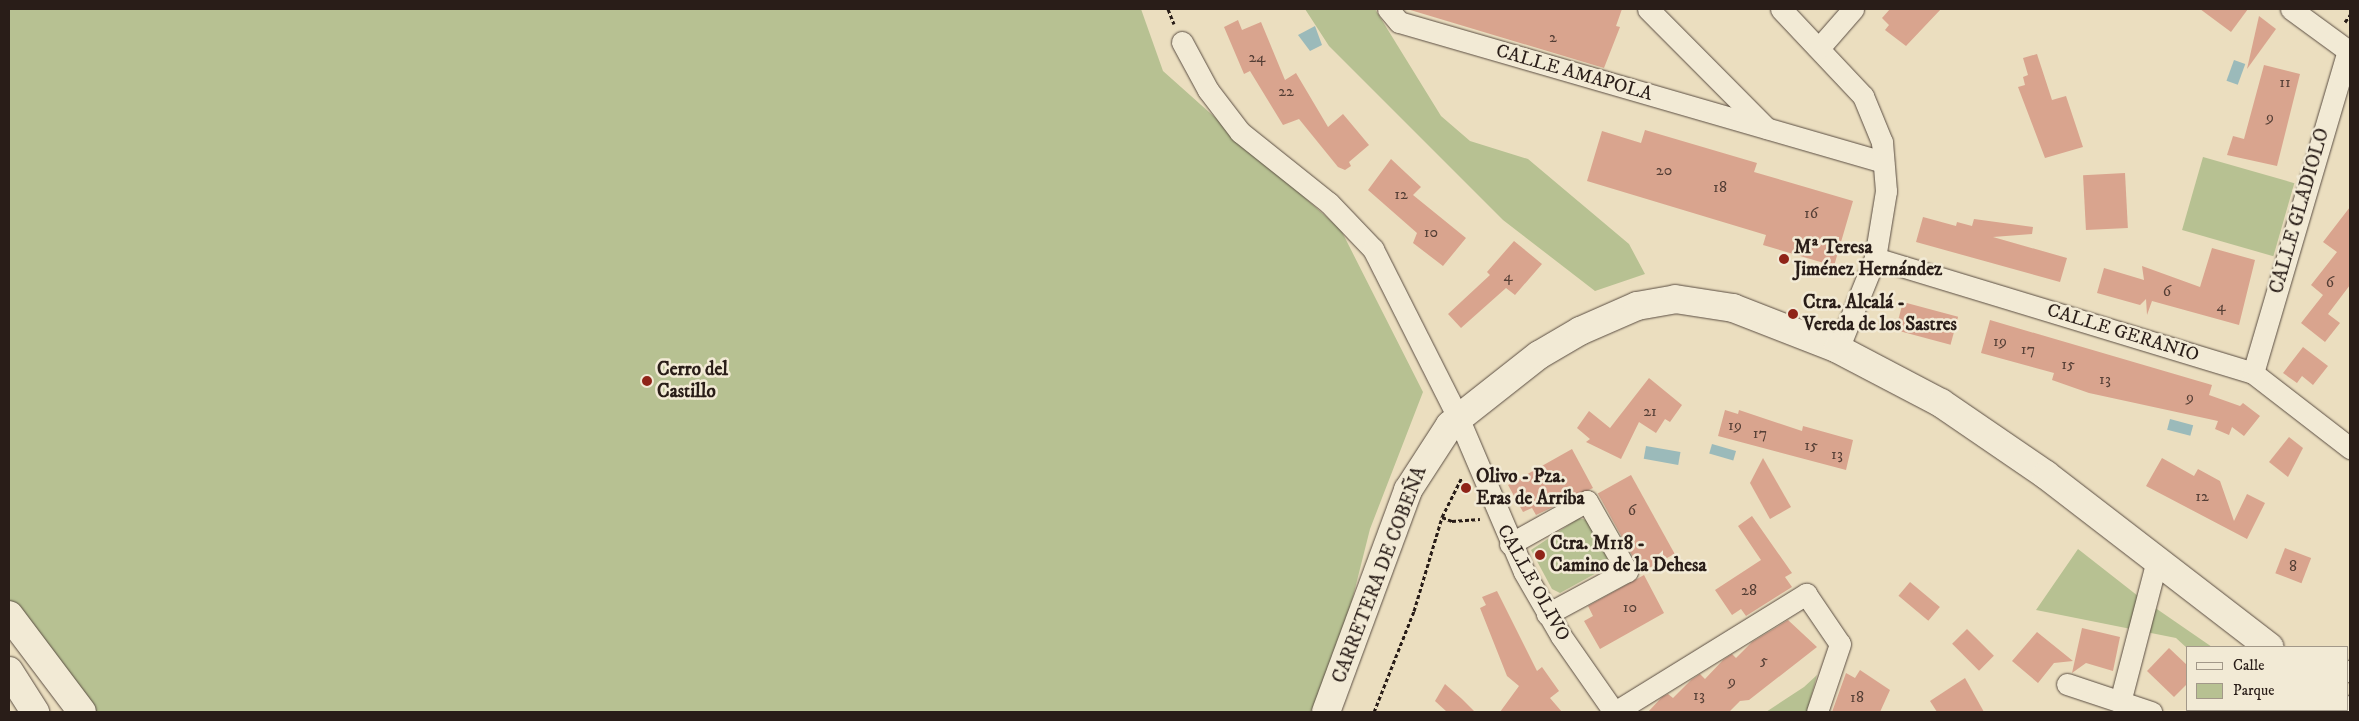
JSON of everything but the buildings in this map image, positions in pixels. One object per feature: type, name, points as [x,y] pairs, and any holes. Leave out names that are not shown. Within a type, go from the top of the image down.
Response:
[{"type":"street","name":"CALLE AMAPOLA","points":[[1388,9],[1399,22],[1883,162]]},
{"type":"street","name":"CALLE AMAPOLA","points":[[1648,9],[1766,128]]},
{"type":"street","points":[[1781,9],[1863,96],[1882,142],[1886,191],[1875,258],[1838,349]]},
{"type":"street","points":[[1819,48],[1853,9]]},
{"type":"street","points":[[2292,9],[2349,51]]},
{"type":"street","name":"CALLE OLIVO","points":[[1182,42],[1208,90],[1240,132],[1329,203],[1373,250],[1458,417],[1474,462],[1510,544],[1547,614],[1614,712]]},
{"type":"street","name":"CALLE GLADIOLO","points":[[2253,373],[2349,51]]},
{"type":"street","name":"CALLE GERANIO","points":[[1875,258],[2253,373],[2350,448]]},
{"type":"street","name":"CARRETERA DE COBEÑA","points":[[1326,712],[1408,490],[1426,456],[1458,417],[1555,345],[1612,315],[1656,302],[1694,300],[1733,308],[1838,349],[1941,402],[2046,475],[2156,564],[2268,646]]},
{"type":"street","points":[[1510,544],[1587,501],[1626,570],[1547,614]]},
{"type":"street","points":[[2120,702],[2156,564]]},
{"type":"street","points":[[1614,712],[1806,594],[1840,644],[1817,712]]},
{"type":"street","points":[[9,614],[82,712]]},
{"type":"street","points":[[9,630],[62,712]]},
{"type":"street","points":[[9,671],[35,712]]},
{"type":"street","points":[[2067,684],[2151,712]]},
{"type":"path","points":[[1374,712],[1414,611],[1442,517],[1474,462]]},
{"type":"path","points":[[1442,517],[1461,521],[1496,514]]},
{"type":"green space","points":[[9,9],[1141,9],[1163,71],[1341,230],[1423,392],[1370,529],[1324,712],[90,712],[9,608]]},
{"type":"green space","points":[[1305,9],[1375,9],[1441,116],[1470,141],[1528,159],[1629,244],[1645,274],[1595,291],[1503,220],[1329,46]]},
{"type":"green space","points":[[2203,157],[2294,183],[2273,256],[2182,230]]},
{"type":"green space","points":[[1579,518],[1587,520],[1611,565],[1560,593],[1552,589],[1531,550]]},
{"type":"green space","points":[[2078,549],[2138,596],[2211,646],[2186,647],[2176,638],[2036,610]]},
{"type":"green space","points":[[1817,675],[1807,712],[1766,712],[1804,687]]},
{"type":"water","points":[[1315,26],[1322,45],[1310,51],[1298,35]]},
{"type":"water","points":[[2234,60],[2245,64],[2238,85],[2226,81]]},
{"type":"water","points":[[2170,419],[2193,425],[2190,436],[2167,430]]},
{"type":"water","points":[[1712,444],[1736,451],[1733,461],[1709,454]]},
{"type":"water","points":[[1646,446],[1680,452],[1678,465],[1644,459]]},
{"type":"place","name":"Mª Teresa Jiménez Hernández","points":[[1784,259]]},
{"type":"place","name":"Ctra. Alcalá - Vereda de los Sastres","points":[[1793,314]]},
{"type":"place","name":"Cerro del Castillo","points":[[647,381]]},
{"type":"place","name":"Olivo - Pza. Eras de Arriba","points":[[1466,488]]},
{"type":"place","name":"Ctra. M118 - Camino de la Dehesa","points":[[1540,555]]}]
